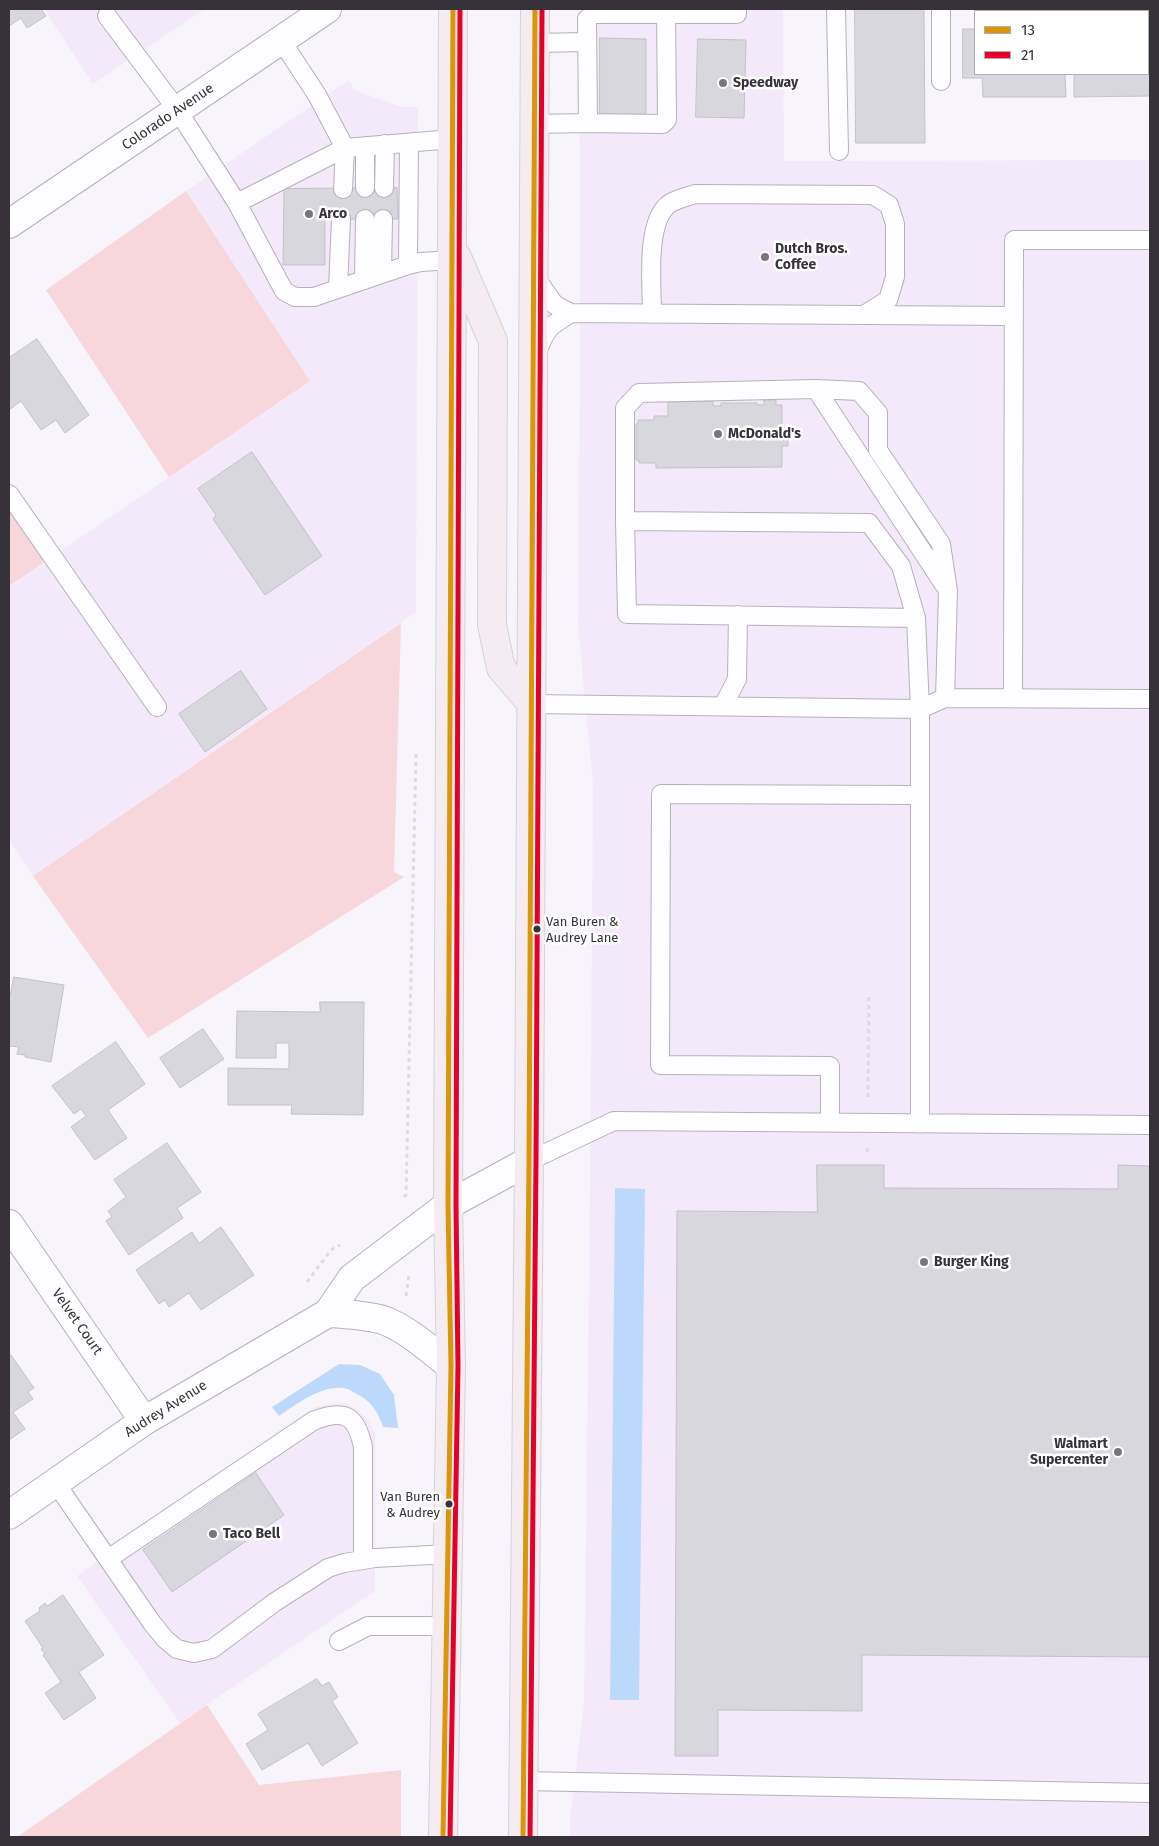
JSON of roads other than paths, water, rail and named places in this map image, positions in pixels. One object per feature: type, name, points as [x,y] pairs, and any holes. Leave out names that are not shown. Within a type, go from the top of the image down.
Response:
[{"type":"main road","points":[[443,1837],[451,1366],[448,1205],[453,9]]},
{"type":"main road","points":[[523,1837],[532,704],[535,9]]},
{"type":"main road","points":[[452,254],[493,341],[492,625],[501,668],[532,704]]},
{"type":"street","name":"Colorado Avenue","points":[[9,224],[327,9]]},
{"type":"street","name":"Audrey Avenue","points":[[9,1515],[144,1421],[328,1313],[352,1278],[448,1205],[529,1161]]},
{"type":"street","name":"Velvet Court","points":[[9,1224],[144,1421]]},
{"type":"street","points":[[328,1313],[363,1316],[384,1321],[404,1330],[451,1366]]},
{"type":"lane","points":[[588,123],[587,19],[593,14],[666,12],[737,14],[737,9]]},
{"type":"lane","points":[[836,9],[839,151]]},
{"type":"lane","points":[[941,9],[941,81]]},
{"type":"lane","points":[[111,11],[237,203],[284,290],[295,297],[314,297],[382,273],[452,254]]},
{"type":"lane","points":[[534,124],[663,124],[667,120],[666,12]]},
{"type":"lane","points":[[281,40],[317,95],[345,148],[343,189]]},
{"type":"lane","points":[[534,43],[587,42]]},
{"type":"lane","points":[[237,203],[345,148],[452,139]]},
{"type":"lane","points":[[408,265],[409,142]]},
{"type":"lane","points":[[384,188],[385,144]]},
{"type":"lane","points":[[365,146],[365,188]]},
{"type":"lane","points":[[652,314],[652,247],[657,220],[669,204],[695,194],[873,195],[889,206],[895,224],[895,277],[888,300],[864,315]]},
{"type":"lane","points":[[338,288],[341,219]]},
{"type":"lane","points":[[364,280],[365,219]]},
{"type":"lane","points":[[382,273],[383,219]]},
{"type":"lane","points":[[1013,698],[1014,240],[1150,240]]},
{"type":"lane","points":[[534,274],[556,306],[571,313],[1014,316]]},
{"type":"lane","points":[[533,362],[545,332],[552,325],[571,313]]},
{"type":"lane","points":[[916,618],[627,614],[625,408],[639,393],[816,389],[859,390],[878,413],[878,450],[941,544],[948,591],[945,698]]},
{"type":"lane","points":[[816,389],[948,591]]},
{"type":"lane","points":[[9,494],[157,707]]},
{"type":"lane","points":[[625,521],[868,523],[901,566],[916,618],[920,709],[920,1124]]},
{"type":"lane","points":[[724,706],[737,679],[738,615]]},
{"type":"lane","points":[[532,704],[920,709],[945,698],[1150,699]]},
{"type":"lane","points":[[830,1123],[830,1066],[660,1065],[661,794],[920,795]]},
{"type":"lane","points":[[529,1161],[614,1121],[1150,1126]]},
{"type":"lane","points":[[108,1559],[313,1421],[328,1415],[341,1415],[352,1420],[359,1429],[363,1447],[363,1560]]},
{"type":"lane","points":[[55,1482],[165,1639],[177,1649],[194,1653],[212,1649],[275,1602],[328,1568],[363,1560],[449,1554]]},
{"type":"lane","points":[[339,1641],[368,1626],[447,1626]]},
{"type":"lane","points":[[523,1781],[1150,1793]]},
{"type":"water","points":[[615,1188],[645,1189],[639,1700],[610,1700]]},
{"type":"water","points":[[339,1364],[360,1365],[380,1374],[394,1395],[398,1428],[383,1427],[379,1416],[370,1404],[362,1397],[345,1388],[334,1388],[317,1393],[279,1416],[272,1407]]},
{"type":"place","name":"Speedway","points":[[723,83]]},
{"type":"place","name":"Arco","points":[[309,214]]},
{"type":"place","name":"Dutch Bros. Coffee","points":[[765,257]]},
{"type":"place","name":"McDonald's","points":[[718,434]]},
{"type":"place","name":"Van Buren & Audrey Lane","points":[[537,929]]},
{"type":"place","name":"Burger King","points":[[924,1262]]},
{"type":"place","name":"Walmart Supercenter","points":[[1118,1452]]},
{"type":"place","name":"Van Buren & Audrey","points":[[449,1504]]},
{"type":"place","name":"Taco Bell","points":[[213,1534]]}]
